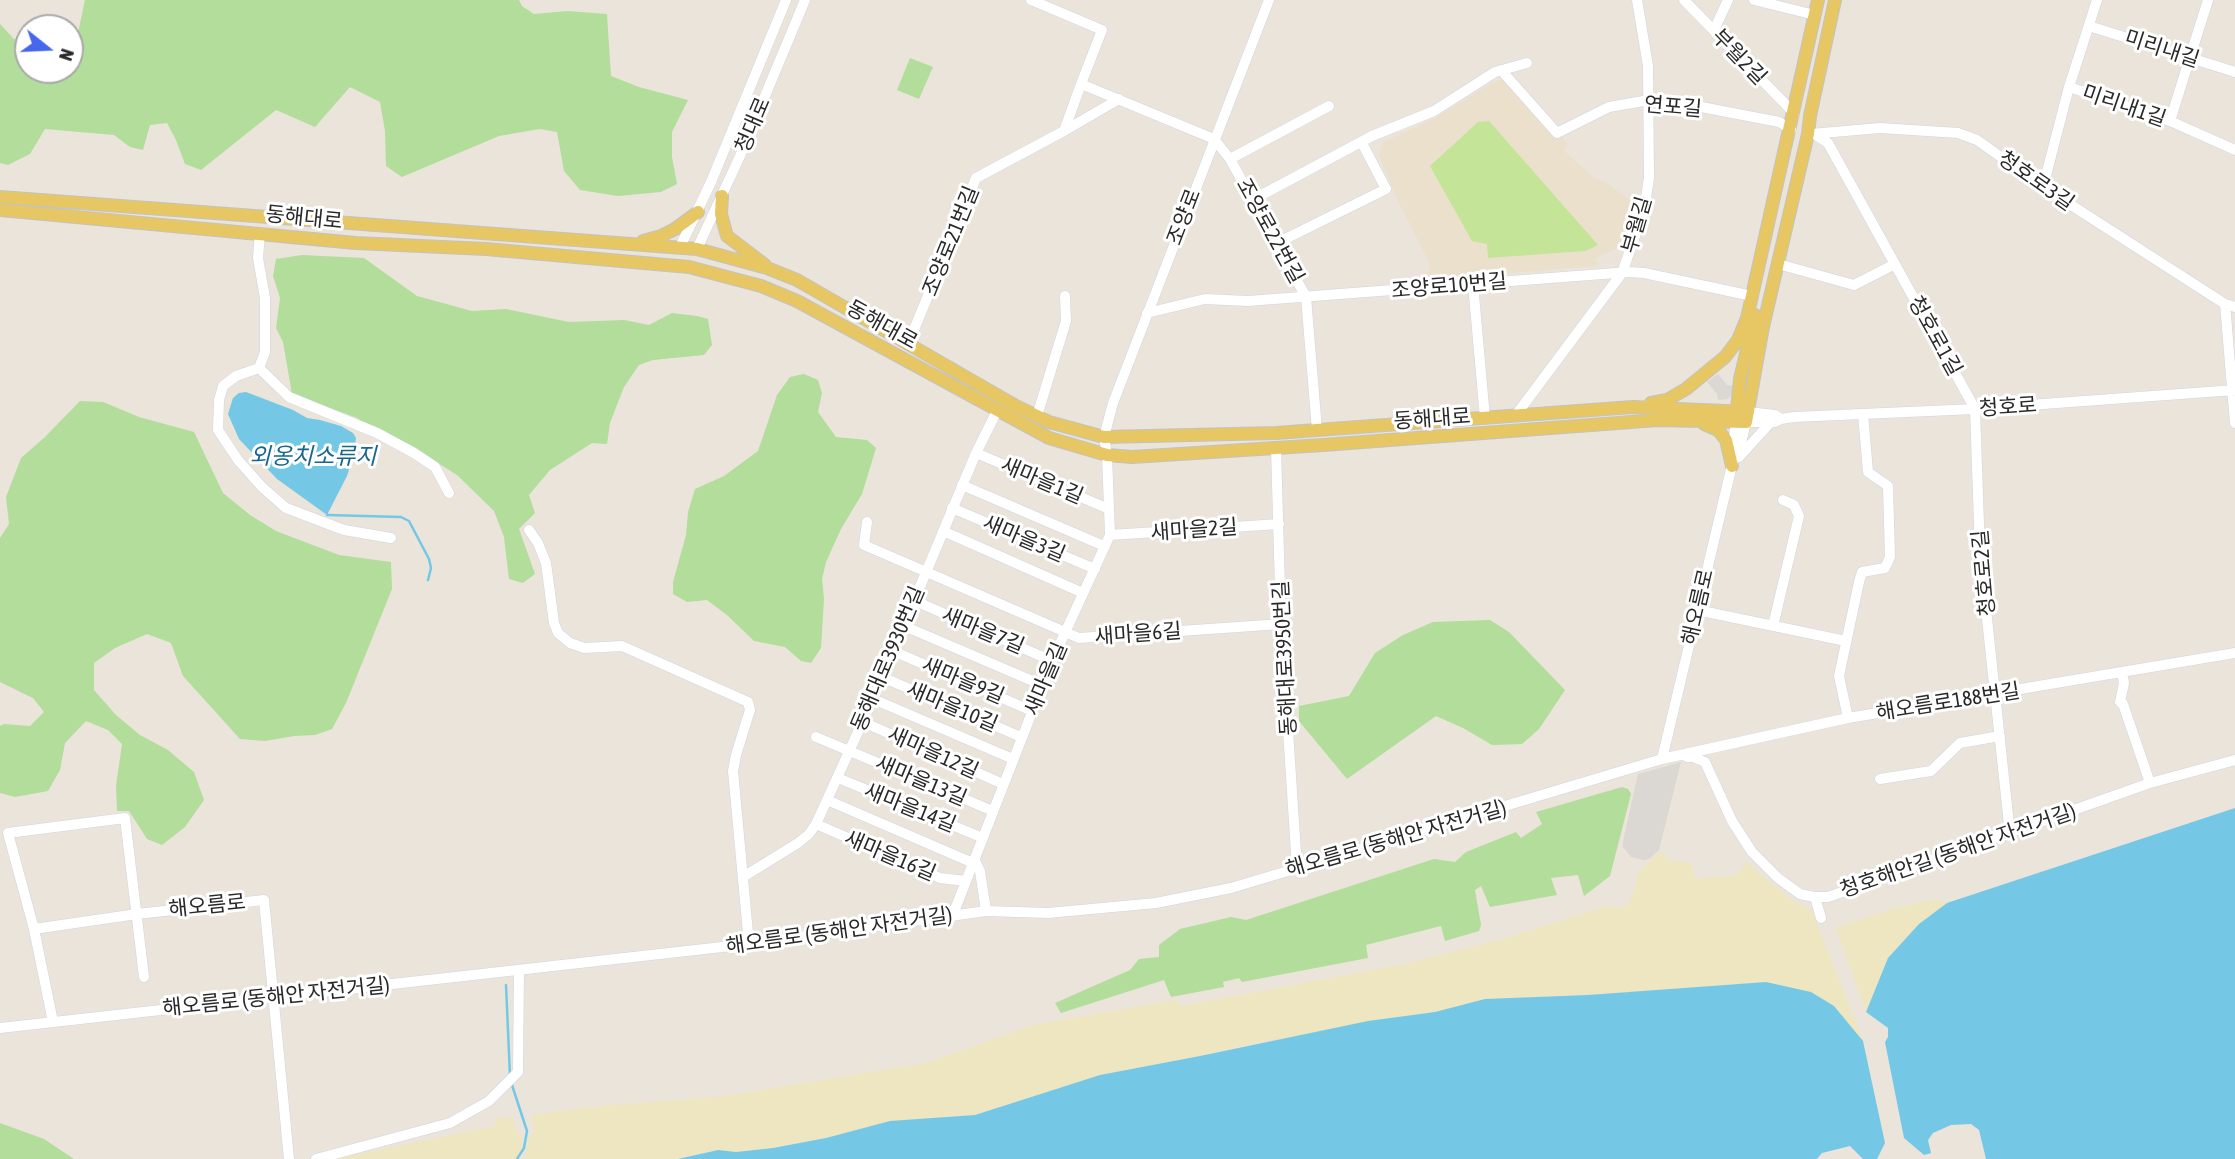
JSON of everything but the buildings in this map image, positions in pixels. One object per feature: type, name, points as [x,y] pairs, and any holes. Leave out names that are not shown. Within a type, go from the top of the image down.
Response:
[{"type":"main road","name":"동해대로","points":[[0,197],[697,249],[767,268],[805,284],[1002,398],[1049,422],[1104,437],[1276,433],[1633,407],[1667,400],[1686,389],[1725,357],[1738,340],[1764,246],[1818,0]]},
{"type":"main road","points":[[1741,416],[1812,134],[1810,116],[1835,0]]},
{"type":"main road","points":[[1791,129],[1812,134]]},
{"type":"main road","points":[[722,196],[721,214],[727,236],[767,268]]},
{"type":"main road","name":"동해대로","points":[[0,211],[356,243],[486,249],[689,267],[761,286],[797,301],[1049,438],[1107,455],[1132,457],[1318,446],[1741,416]]},
{"type":"main road","points":[[634,243],[668,233],[698,212]]},
{"type":"main road","name":"동해대로","points":[[1741,416],[1740,379],[1762,285],[1764,246]]},
{"type":"main road","points":[[673,264],[680,247]]},
{"type":"main road","points":[[689,267],[697,249]]},
{"type":"main road","name":"동해대로","points":[[1633,407],[1741,416]]},
{"type":"main road","points":[[1690,420],[1718,430],[1730,448],[1734,461]]},
{"type":"main road","points":[[1317,430],[1318,446]]},
{"type":"street","name":"청대로","points":[[680,247],[698,212],[786,0]]},
{"type":"street","name":"청대로","points":[[697,249],[757,116],[805,0]]},
{"type":"street","points":[[1031,0],[1102,30],[1064,131]]},
{"type":"street","name":"조양로","points":[[1104,437],[1113,403],[1269,0]]},
{"type":"street","name":"부월길","points":[[1516,415],[1622,273],[1644,210],[1649,178],[1648,66],[1637,0]]},
{"type":"street","name":"부월2길","points":[[1684,0],[1794,113]]},
{"type":"street","points":[[1714,30],[1727,0]]},
{"type":"street","points":[[1754,0],[1815,15]]},
{"type":"street","points":[[2069,87],[2097,0]]},
{"type":"street","points":[[2170,121],[2208,0]]},
{"type":"street","name":"미리내길","points":[[2089,26],[2235,72]]},
{"type":"street","points":[[1254,199],[1372,136],[1434,111],[1501,70],[1527,63]]},
{"type":"street","name":"연포길","points":[[1501,70],[1557,133],[1609,107],[1649,100],[1686,104],[1779,122],[1791,129]]},
{"type":"street","points":[[1081,84],[1214,139]]},
{"type":"street","name":"미리내1길","points":[[2043,187],[2069,87],[2170,121],[2235,150]]},
{"type":"street","name":"조양로21번길","points":[[909,342],[976,178],[1119,99]]},
{"type":"street","name":"조양로22번길","points":[[1230,159],[1329,106]]},
{"type":"street","points":[[740,111],[757,116]]},
{"type":"street","name":"청호로3길","points":[[1812,134],[1880,128],[1958,133],[1977,140],[2043,187],[2230,305]]},
{"type":"street","name":"청호로1길","points":[[1812,134],[1828,143],[1975,409]]},
{"type":"street","name":"조양로22번길","points":[[1214,139],[1230,159],[1254,199],[1306,297],[1317,430]]},
{"type":"street","points":[[1277,243],[1386,189],[1362,143]]},
{"type":"street","points":[[259,368],[265,352],[265,298],[258,258],[260,233]]},
{"type":"street","points":[[1778,264],[1854,285],[1895,264]]},
{"type":"street","name":"조양로10번길","points":[[1147,313],[1205,299],[1306,297],[1622,273],[1644,273],[1752,296]]},
{"type":"street","name":"동해대로","points":[[1473,284],[1485,418]]},
{"type":"street","points":[[1037,415],[1066,321],[1065,296]]},
{"type":"street","points":[[2230,305],[2235,423]]},
{"type":"street","points":[[259,368],[289,397],[377,433],[414,453],[435,467],[449,493]]},
{"type":"street","points":[[259,368],[250,369],[229,380],[223,386],[219,400],[218,430],[239,460],[262,487],[286,508],[344,530],[391,538]]},
{"type":"street","name":"청호로","points":[[1741,416],[1775,415],[1776,420],[2234,390]]},
{"type":"street","name":"청호로2길","points":[[1975,409],[1980,553],[2010,834]]},
{"type":"street","name":"동해대로3930번길","points":[[743,877],[798,843],[816,824],[873,699],[976,453],[997,411]]},
{"type":"street","points":[[1848,718],[1839,676],[1862,572],[1885,568],[1890,557],[1888,486],[1868,472],[1863,414]]},
{"type":"street","name":"해오름로","points":[[1662,759],[1734,461],[1733,446],[1741,416]]},
{"type":"street","points":[[1734,461],[1776,420]]},
{"type":"street","points":[[1104,437],[1110,535]]},
{"type":"street","name":"동해대로3950번길","points":[[1276,448],[1282,624],[1297,868]]},
{"type":"street","name":"새마을1길","points":[[976,453],[1109,509]]},
{"type":"street","points":[[962,485],[1104,546]]},
{"type":"street","points":[[1773,626],[1799,516],[1794,505],[1783,500]]},
{"type":"street","name":"새마을3길","points":[[952,508],[1095,569]]},
{"type":"street","name":"새마을6길","points":[[867,522],[864,545],[1079,638],[1282,624]]},
{"type":"street","name":"새마을2길","points":[[1110,535],[1279,524]]},
{"type":"street","points":[[528,530],[538,543],[545,563],[554,623],[558,633],[570,643],[584,648],[622,646],[748,702],[750,710],[733,771],[749,944]]},
{"type":"street","points":[[943,531],[1083,593]]},
{"type":"street","name":"새마을길","points":[[952,917],[1042,685],[1110,535]]},
{"type":"street","name":"새마을7길","points":[[913,600],[1052,661]]},
{"type":"street","points":[[1697,610],[1846,641]]},
{"type":"street","points":[[904,626],[1042,685]]},
{"type":"street","name":"새마을9길","points":[[893,651],[1032,711]]},
{"type":"street","name":"해오름로188번길","points":[[1662,759],[1848,718],[2235,653]]},
{"type":"street","points":[[2122,673],[2124,683],[2120,702],[2123,704],[2150,783]]},
{"type":"street","name":"새마을10길","points":[[882,677],[1021,737]]},
{"type":"street","points":[[873,699],[1013,760]]},
{"type":"street","name":"새마을12길","points":[[863,722],[1003,784]]},
{"type":"street","points":[[1880,779],[1931,771],[1959,743],[2000,736]]},
{"type":"street","name":"새마을13길","points":[[816,737],[993,811]]},
{"type":"street","name":"청호해안길 (동해안 자전거길)","points":[[1662,759],[1693,757],[1705,762],[1737,829],[1752,852],[1778,878],[1800,894],[1815,897],[1828,897],[2150,783],[2235,760]]},
{"type":"street","name":"해오름로 (동해안 자전거길)","points":[[0,1028],[749,944],[986,911],[1048,914],[1156,903],[1231,888],[1662,759]]},
{"type":"street","name":"새마을14길","points":[[838,778],[983,838]]},
{"type":"street","points":[[827,800],[974,861],[980,871],[986,911]]},
{"type":"street","name":"해오름로","points":[[34,929],[8,833],[125,818],[144,977]]},
{"type":"street","name":"새마을16길","points":[[816,824],[940,878],[966,881]]},
{"type":"street","points":[[1815,897],[1821,918]]},
{"type":"street","name":"해오름로","points":[[137,914],[264,900],[274,996]]},
{"type":"street","points":[[53,1022],[34,929],[137,914]]},
{"type":"street","points":[[316,1159],[450,1123],[489,1101],[518,1072],[519,970]]},
{"type":"street","points":[[274,996],[289,1159]]},
{"type":"shaded area","points":[[1503,79],[1553,138],[1559,134],[1568,144],[1563,150],[1592,176],[1610,185],[1640,208],[1639,217],[1618,248],[1596,258],[1597,266],[1426,280],[1430,264],[1379,156],[1383,142],[1435,118],[1493,82]]},
{"type":"shaded area","points":[[1718,374],[1727,385],[1733,386],[1731,396],[1727,399],[1718,400],[1717,394],[1707,382]]},
{"type":"shaded area","points":[[1681,762],[1659,850],[1649,859],[1631,857],[1623,847],[1623,841],[1638,774]]},
{"type":"green space","points":[[85,0],[519,0],[522,6],[534,14],[568,11],[607,14],[611,76],[639,87],[688,100],[672,132],[672,157],[677,184],[661,192],[618,196],[580,190],[564,171],[557,132],[540,129],[499,136],[402,177],[386,166],[385,131],[380,102],[350,87],[315,127],[276,110],[201,170],[185,164],[167,123],[150,125],[143,150],[130,147],[114,135],[45,129],[30,154],[8,165],[0,163],[0,24],[14,39],[14,84],[84,84],[82,14]]},
{"type":"green space","points":[[910,58],[933,67],[919,99],[897,90]]},
{"type":"green space","points":[[1489,121],[1598,245],[1585,251],[1488,258],[1487,244],[1472,241],[1430,166],[1478,122]]},
{"type":"green space","points":[[302,255],[364,258],[417,296],[472,311],[506,309],[569,322],[624,320],[649,325],[672,313],[697,316],[708,319],[712,345],[704,355],[653,360],[639,365],[624,387],[610,423],[607,444],[592,443],[550,470],[529,495],[535,513],[519,529],[535,574],[523,583],[509,579],[504,537],[494,511],[457,475],[408,444],[357,418],[292,394],[283,342],[276,328],[280,298],[273,276],[276,259]]},
{"type":"green space","points":[[804,374],[818,380],[822,393],[818,412],[836,437],[867,440],[876,448],[862,494],[841,529],[826,562],[822,579],[824,599],[821,648],[811,663],[801,661],[785,647],[754,641],[707,600],[687,602],[673,594],[673,582],[695,489],[724,476],[758,451],[777,395],[790,377]]},
{"type":"green space","points":[[80,401],[103,402],[139,417],[194,432],[223,493],[250,515],[276,531],[339,555],[391,562],[392,589],[346,703],[332,729],[315,735],[265,741],[240,739],[183,676],[171,643],[147,634],[115,648],[94,663],[94,690],[116,715],[140,735],[168,750],[194,772],[204,800],[185,827],[162,845],[147,839],[129,811],[117,811],[116,786],[122,744],[108,730],[86,721],[65,743],[60,770],[48,791],[15,797],[0,793],[0,726],[30,726],[44,712],[33,698],[0,682],[0,538],[9,524],[6,497],[21,458]]},
{"type":"green space","points":[[1490,620],[1509,632],[1565,690],[1539,729],[1522,744],[1492,745],[1436,716],[1347,779],[1299,721],[1299,706],[1349,696],[1375,653],[1403,635],[1433,622]]},
{"type":"green space","points":[[1622,787],[1628,789],[1631,794],[1610,876],[1584,896],[1578,875],[1551,878],[1557,895],[1490,907],[1481,886],[1475,890],[1481,925],[1479,931],[1445,941],[1441,926],[1366,945],[1368,958],[1242,982],[1239,978],[1223,982],[1224,987],[1171,997],[1164,980],[1061,1013],[1055,1003],[1130,970],[1139,959],[1159,957],[1159,945],[1180,929],[1231,917],[1246,920],[1434,859],[1455,862],[1466,852],[1516,832],[1521,838],[1542,824],[1536,812]]},
{"type":"green space","points":[[0,1123],[44,1139],[74,1159],[0,1159]]},
{"type":"sand","points":[[1660,851],[1670,860],[1691,863],[1696,879],[1737,875],[1746,862],[1788,897],[1812,911],[1863,1041],[1834,1006],[1811,992],[1766,982],[1588,995],[1485,999],[1435,1012],[1245,1045],[1100,1075],[975,1115],[935,1117],[773,1148],[736,1152],[717,1150],[678,1159],[521,1159],[526,1155],[529,1136],[534,1131],[531,1115],[723,1096],[926,1063],[1033,1025],[1175,1000],[1182,1006],[1404,964],[1499,940],[1607,906],[1624,908],[1630,901],[1640,870]]},
{"type":"sand","points":[[1933,899],[1947,903],[1919,924],[1888,957],[1866,1012],[1836,928],[1892,909]]},
{"type":"sand","points":[[495,1118],[513,1118],[516,1131],[522,1135],[521,1151],[515,1159],[335,1159],[495,1126]]},
{"type":"water","name":"외옹치소류지","points":[[246,392],[307,418],[341,426],[353,433],[356,438],[354,453],[347,476],[327,515],[277,479],[239,439],[228,414],[233,398]]},
{"type":"water","points":[[2235,808],[2235,1159],[1986,1159],[1979,1130],[1971,1124],[1951,1125],[1933,1133],[1928,1140],[1931,1153],[1924,1155],[1904,1138],[1885,1042],[1888,1028],[1866,1012],[1888,958],[1919,924],[1947,903]]},
{"type":"water","points":[[1766,982],[1811,992],[1834,1006],[1863,1041],[1885,1143],[1877,1159],[1863,1159],[1850,1146],[1822,1153],[1817,1159],[678,1159],[718,1150],[736,1152],[773,1148],[826,1138],[890,1121],[975,1115],[1100,1075],[1368,1021],[1435,1012],[1485,999],[1588,995]]},
{"type":"waterway","points":[[327,515],[401,517],[409,521],[429,559],[431,568],[428,580]]},
{"type":"waterway","points":[[506,985],[510,1076]]},
{"type":"waterway","points":[[511,1082],[527,1131],[524,1148],[517,1159]]}]
